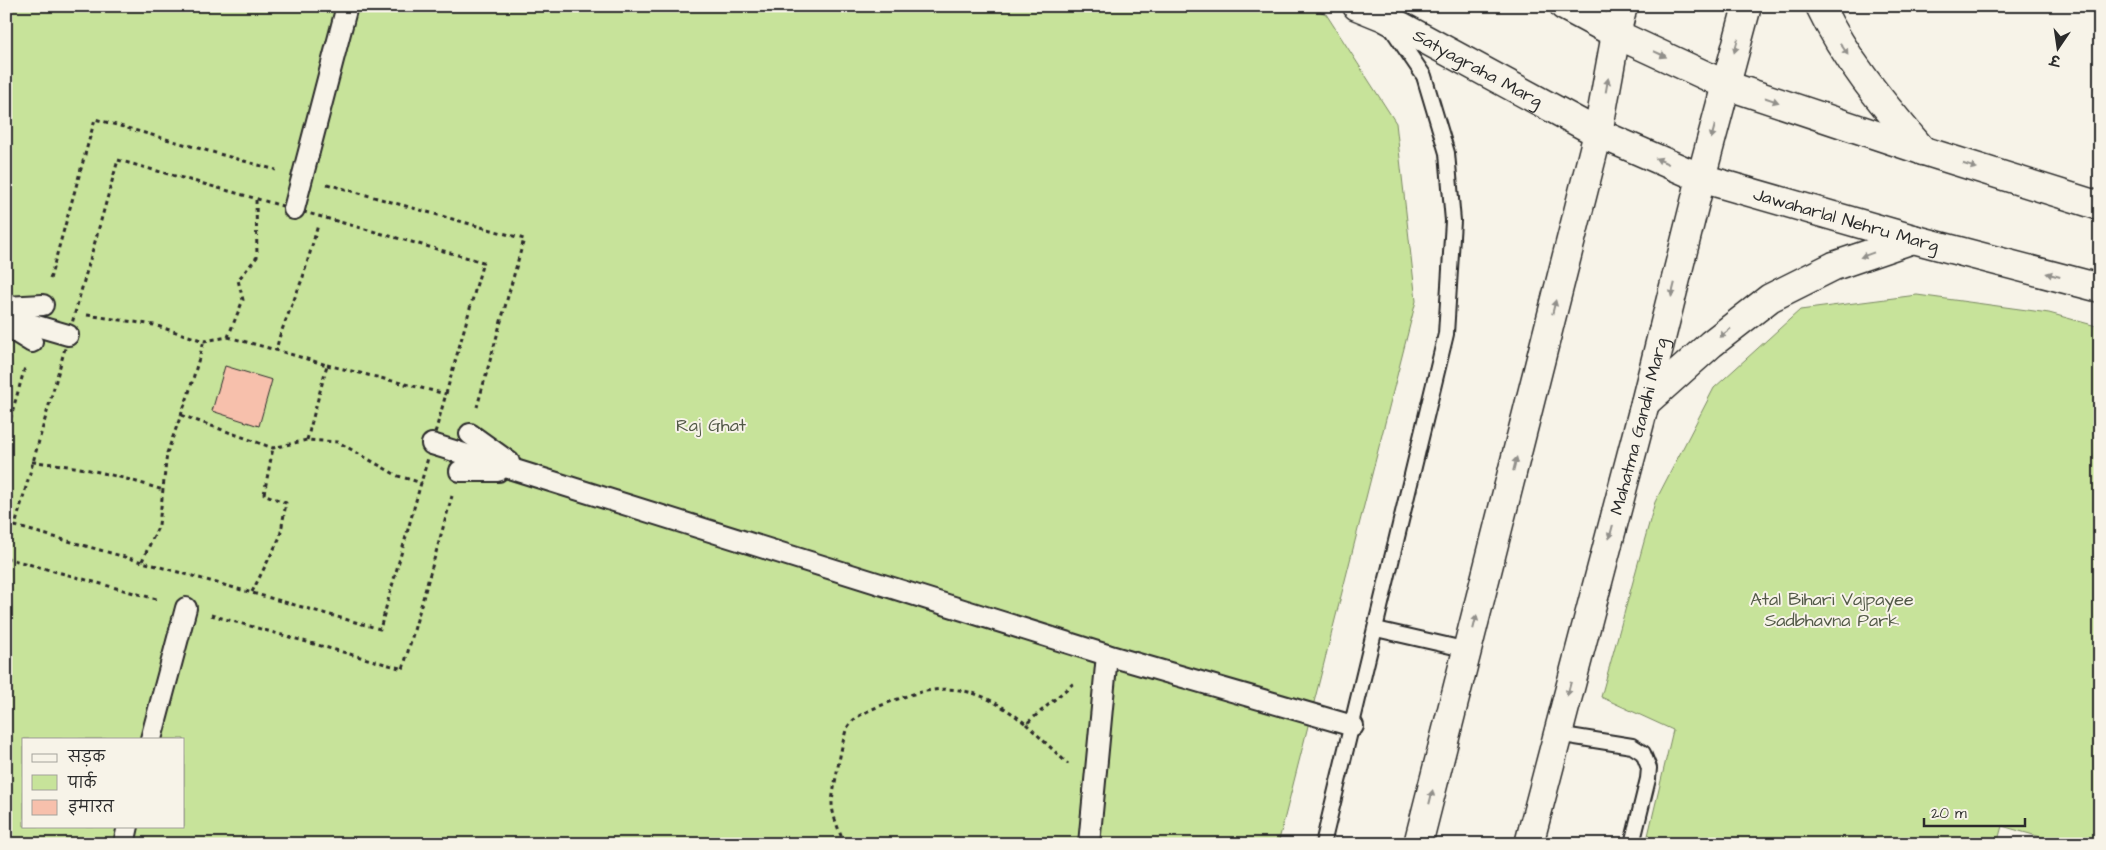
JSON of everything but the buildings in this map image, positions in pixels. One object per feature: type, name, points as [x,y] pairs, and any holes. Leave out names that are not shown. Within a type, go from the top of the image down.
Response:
[{"type":"main road","name":"Satyagraha Marg","points":[[1357,6],[1384,17],[1598,133]]},
{"type":"main road","points":[[1564,6],[1616,34],[1726,85],[1924,151],[2100,206]]},
{"type":"main road","points":[[1418,844],[1598,133],[1623,6]]},
{"type":"main road","name":"Mahatma Gandhi Marg","points":[[1529,844],[1747,6]]},
{"type":"main road","points":[[1821,7],[1830,26],[1867,85],[1924,151]]},
{"type":"main road","name":"Jawaharlal Nehru Marg","points":[[1598,133],[1701,178],[2100,288]]},
{"type":"main road","points":[[1645,403],[1711,344],[1770,298],[1834,266],[1913,238]]},
{"type":"street","points":[[294,209],[347,6]]},
{"type":"street","points":[[6,307],[43,305]]},
{"type":"street","points":[[6,317],[68,335]]},
{"type":"street","points":[[6,326],[32,342]]},
{"type":"street","points":[[470,434],[520,471]]},
{"type":"street","points":[[432,444],[1107,655],[1353,726]]},
{"type":"street","points":[[460,471],[520,471]]},
{"type":"street","points":[[151,738],[186,608]]},
{"type":"street","points":[[1089,844],[1107,655]]},
{"type":"street","points":[[124,844],[128,828]]},
{"type":"lane","points":[[1323,844],[1446,334],[1453,221],[1446,153],[1424,76],[1384,17]]},
{"type":"lane","points":[[1376,629],[1468,650]]},
{"type":"lane","points":[[1557,734],[1632,746],[1643,752],[1649,768],[1648,780],[1632,844]]},
{"type":"path","points":[[118,160],[256,198],[483,262],[380,628],[15,526],[118,160]]},
{"type":"path","points":[[228,337],[243,300],[238,280],[257,258],[256,198]]},
{"type":"path","points":[[276,350],[303,277],[321,216]]},
{"type":"path","points":[[74,314],[107,317],[154,325],[204,341],[228,337],[328,365],[446,394]]},
{"type":"path","points":[[142,561],[159,525],[167,453],[188,396],[204,341]]},
{"type":"path","points":[[6,434],[32,342]]},
{"type":"path","points":[[307,440],[328,365]]},
{"type":"path","points":[[181,415],[273,448],[307,440],[338,442],[398,476],[422,483]]},
{"type":"path","points":[[252,592],[280,537],[286,503],[264,494],[273,448]]},
{"type":"path","points":[[32,462],[66,464],[112,474],[163,490]]},
{"type":"path","points":[[6,558],[403,669],[460,471]]},
{"type":"path","points":[[1026,724],[1107,655]]},
{"type":"path","points":[[844,844],[832,805],[846,729],[861,714],[906,695],[931,689],[967,690],[1003,706],[1026,724],[1094,788]]},
{"type":"green space","name":"Raj Ghat","points":[[6,6],[1307,6],[1326,14],[1396,123],[1416,301],[1278,844],[6,844]]},
{"type":"green space","name":"Atal Bihari Vajpayee Sadbhavna Park","points":[[1917,295],[2049,313],[2100,327],[2100,844],[2065,844],[2002,826],[1997,844],[1646,844],[1673,730],[1601,697],[1655,502],[1714,388],[1800,310]]}]
